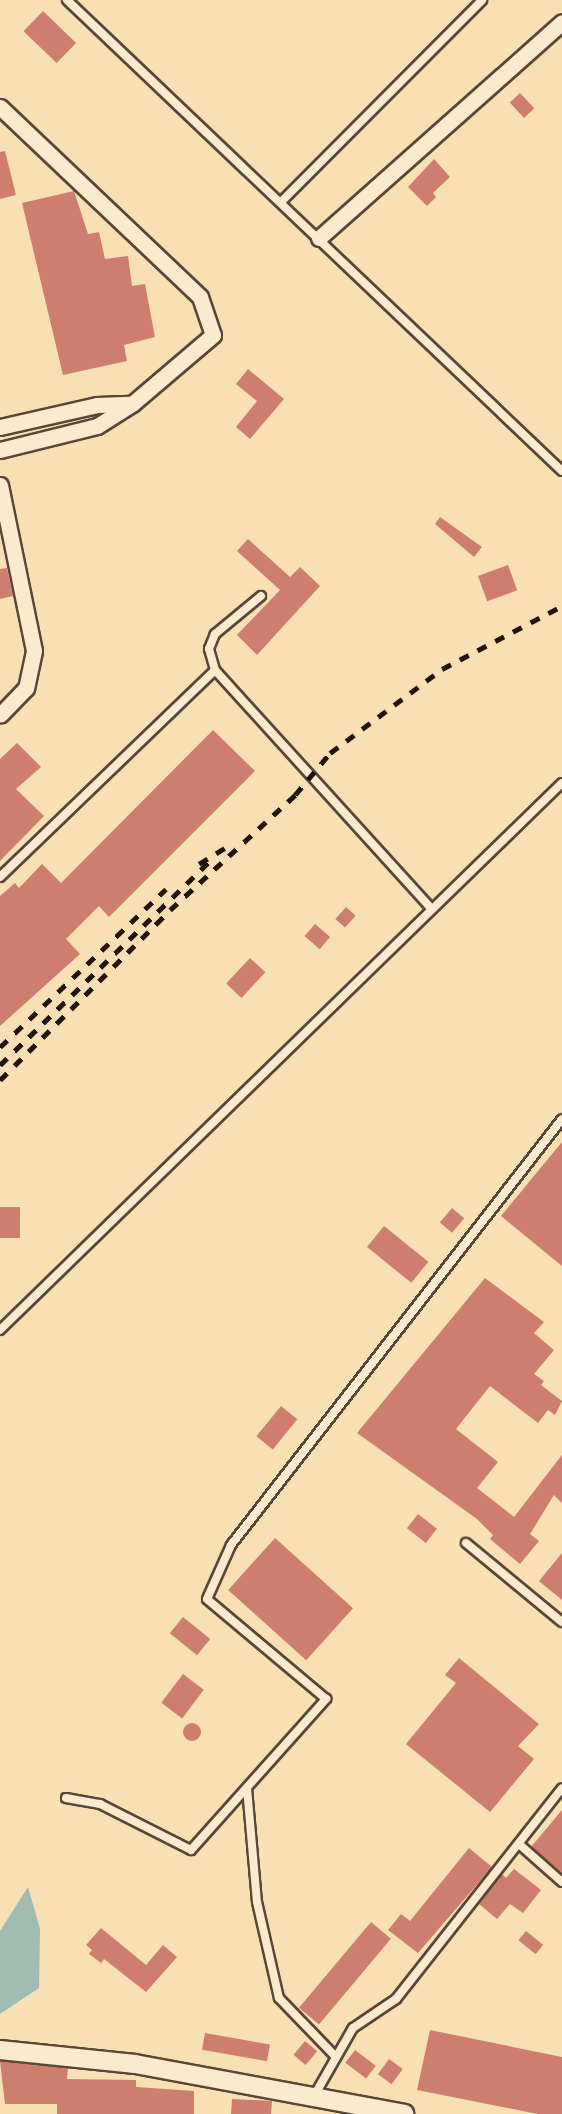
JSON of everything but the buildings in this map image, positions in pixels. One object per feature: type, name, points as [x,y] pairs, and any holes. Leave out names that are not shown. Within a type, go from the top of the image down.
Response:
[{"type":"street","points":[[319,238],[562,22]]},
{"type":"street","points":[[0,107],[200,297],[213,334],[132,404],[97,426],[0,450]]},
{"type":"street","points":[[0,427],[97,405],[132,404]]},
{"type":"street","points":[[0,484],[34,651],[26,688],[0,715]]},
{"type":"street","points":[[0,2050],[135,2064],[314,2097],[352,2109],[404,2114]]},
{"type":"lane","points":[[67,0],[562,471]]},
{"type":"lane","points":[[281,202],[482,0]]},
{"type":"lane","points":[[261,596],[215,634],[208,649],[215,670],[432,909]]},
{"type":"lane","points":[[0,877],[215,670]]},
{"type":"lane","points":[[0,1330],[562,783]]},
{"type":"lane","points":[[66,1798],[100,1804],[191,1850],[326,1699],[207,1599],[231,1545],[562,1119]]},
{"type":"lane","points":[[466,1543],[562,1622]]},
{"type":"lane","points":[[247,1788],[257,1902],[279,1998],[336,2057]]},
{"type":"lane","points":[[314,2097],[353,2028],[396,1999],[562,1788]]},
{"type":"lane","points":[[519,1844],[562,1882]]},
{"type":"shaded area","points":[[28,1887],[40,1929],[39,1988],[0,2014],[0,1931]]},
{"type":"railway","points":[[0,1080],[170,910],[295,795],[330,753],[442,669],[562,606]]},
{"type":"railway","points":[[199,864],[232,843]]},
{"type":"railway","points":[[0,1065],[208,863]]},
{"type":"railway","points":[[0,1047],[166,889]]}]
